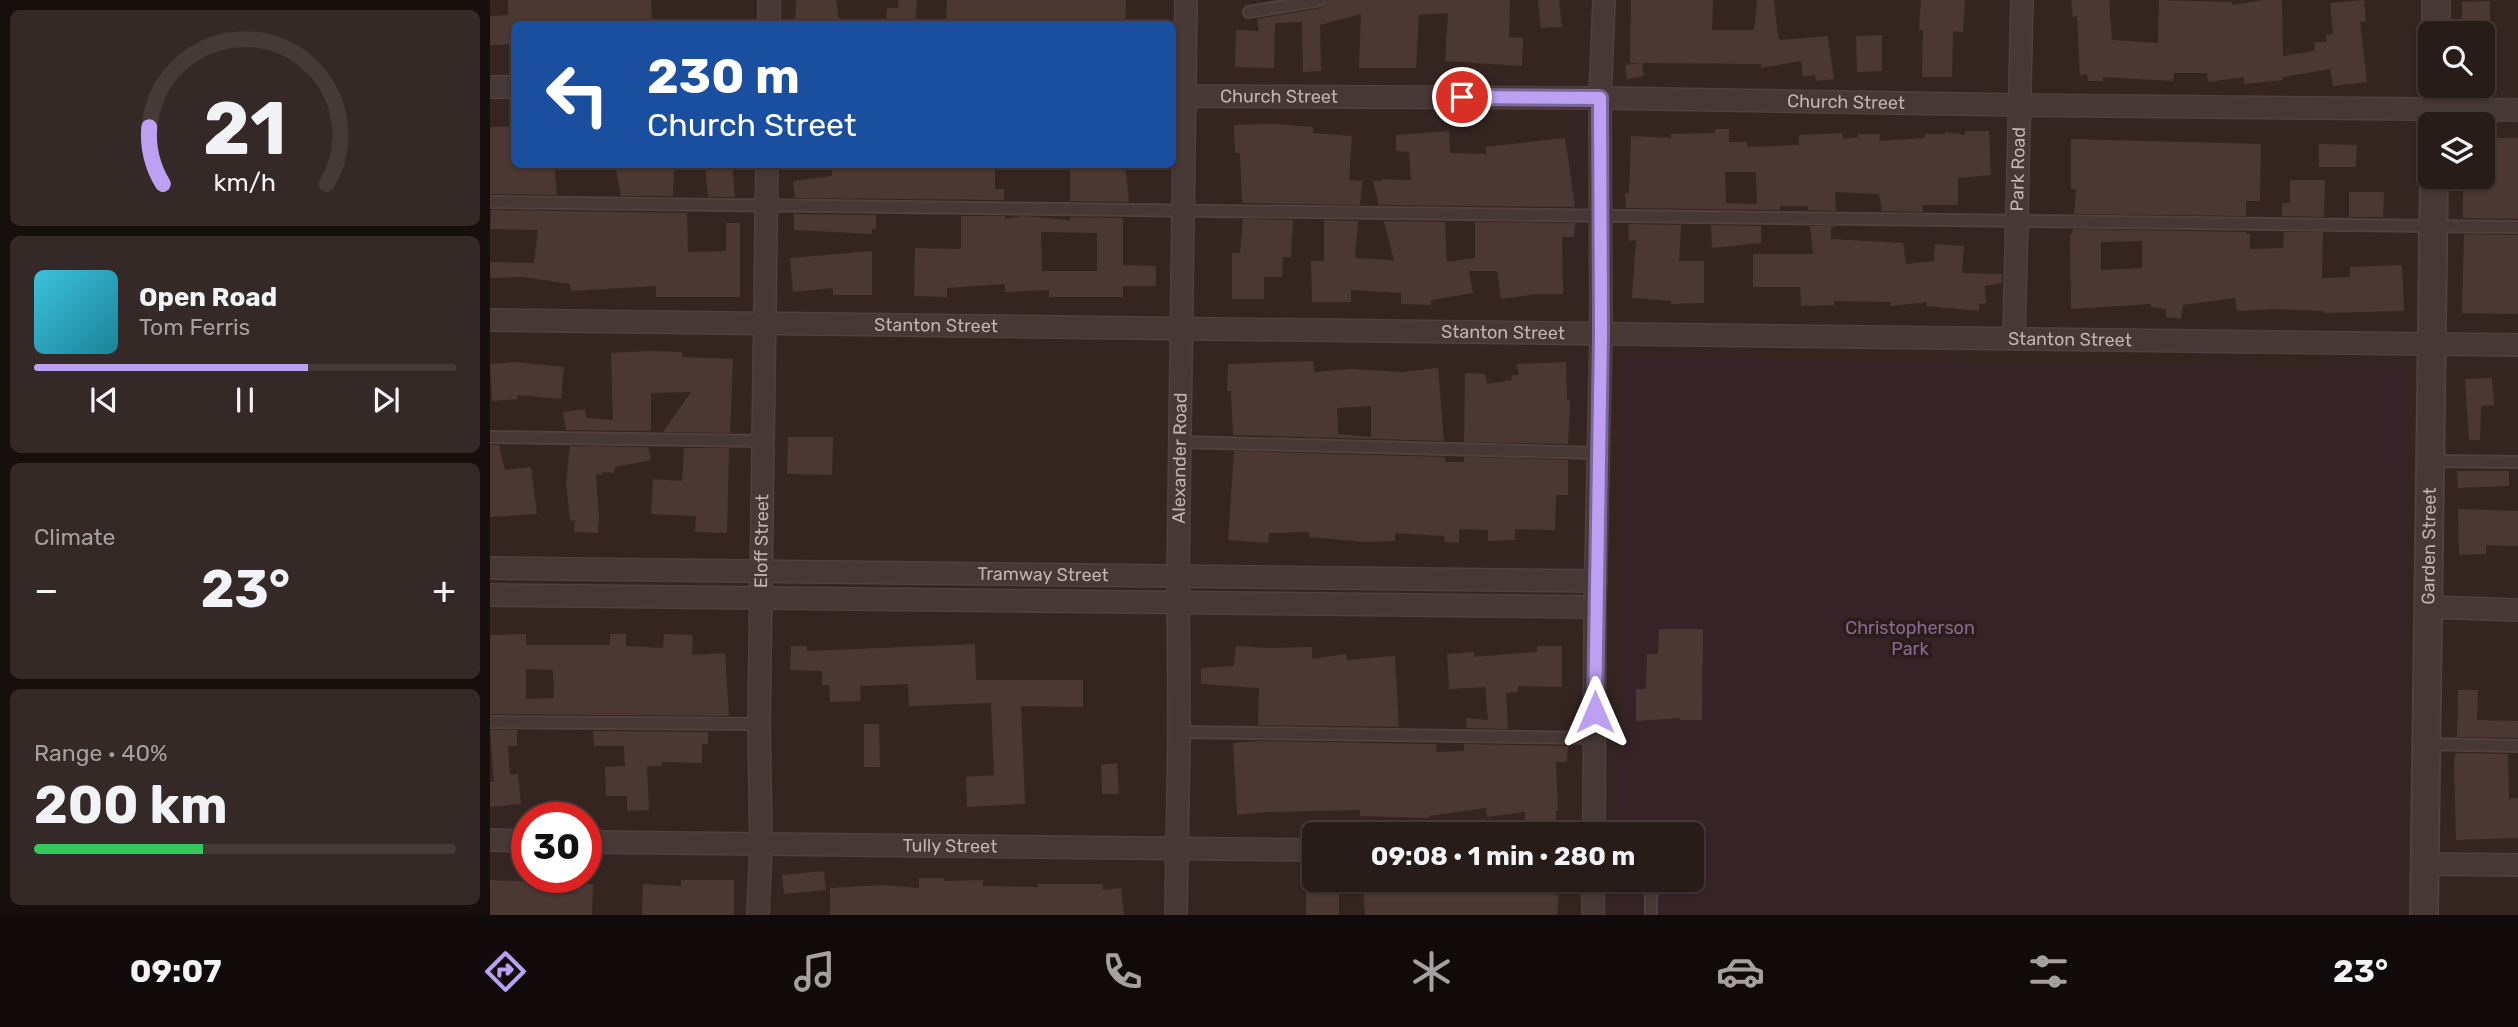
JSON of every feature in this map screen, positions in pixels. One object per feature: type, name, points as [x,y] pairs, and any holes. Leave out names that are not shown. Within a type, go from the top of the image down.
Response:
[{"type":"street","points":[[769,0],[769,21]]},
{"type":"street","name":"Alexander Road","points":[[1176,915],[1184,210],[1179,96],[1186,0]]},
{"type":"street","points":[[1594,822],[1595,607],[1601,335],[1600,98],[1604,0]]},
{"type":"street","name":"Park Road","points":[[2014,340],[2022,0]]},
{"type":"street","points":[[2436,0],[2436,21]]},
{"type":"street","points":[[490,87],[511,87]]},
{"type":"street","name":"Church Street","points":[[1179,96],[1600,98],[2518,110]]},
{"type":"street","name":"Eloff Street","points":[[758,915],[761,844],[759,724],[767,168]]},
{"type":"street","name":"Garden Street","points":[[2424,915],[2434,189]]},
{"type":"street","name":"Stanton Street","points":[[490,320],[2518,345]]},
{"type":"street","name":"Tramway Street","points":[[490,568],[1596,581]]},
{"type":"street","points":[[560,569],[561,596]]},
{"type":"street","points":[[1389,607],[1390,580]]},
{"type":"street","name":"Tramway Street","points":[[490,595],[1389,607],[1595,607]]},
{"type":"street","points":[[2428,607],[2518,610]]},
{"type":"street","points":[[490,840],[511,841]]},
{"type":"street","name":"Tully Street","points":[[602,842],[1302,850]]},
{"type":"street","points":[[2425,864],[2518,865]]},
{"type":"street","points":[[1592,915],[1593,892]]},
{"type":"lane","points":[[1249,12],[1320,0]]},
{"type":"lane","points":[[490,202],[2518,227]]},
{"type":"lane","points":[[490,436],[763,441]]},
{"type":"lane","points":[[1181,442],[1598,453]]},
{"type":"lane","points":[[2430,461],[2518,462]]},
{"type":"lane","points":[[490,722],[759,724]]},
{"type":"lane","points":[[1179,732],[1595,738]]},
{"type":"lane","points":[[2427,744],[2518,746]]},
{"type":"lane","points":[[1651,915],[1653,892]]},
{"type":"green space","name":"Christopherson Park","points":[[1623,358],[2406,369],[2400,733],[2402,915],[1619,915],[1619,892],[1704,892],[1704,822],[1620,822]]},
{"type":"building","points":[[508,0],[651,0],[652,21],[511,21],[511,44],[490,45],[490,16],[508,15]]},
{"type":"building","points":[[796,0],[836,0],[839,19],[795,21]]},
{"type":"building","points":[[898,0],[917,0],[915,21],[886,21],[887,8],[899,8]]},
{"type":"building","points":[[947,0],[1126,0],[1125,21],[946,20]]},
{"type":"building","points":[[1328,0],[1510,0],[1509,37],[1523,38],[1522,66],[1445,61],[1448,13],[1419,15],[1416,68],[1359,68],[1361,14],[1320,25],[1321,71],[1303,72],[1302,22],[1275,23],[1274,68],[1235,67],[1236,30],[1259,31],[1257,19],[1321,8]]},
{"type":"building","points":[[1538,0],[1559,0],[1562,27],[1541,28]]},
{"type":"building","points":[[1631,0],[1713,0],[1712,30],[1754,30],[1757,0],[1774,0],[1780,40],[1828,36],[1834,79],[1816,81],[1815,75],[1803,77],[1801,61],[1761,68],[1761,64],[1642,63],[1644,76],[1627,79],[1625,65],[1641,63],[1630,63]]},
{"type":"building","points":[[1921,0],[1965,0],[1963,32],[1953,31],[1952,77],[1922,77],[1923,30],[1919,30]]},
{"type":"building","points":[[2071,0],[2109,0],[2112,40],[2158,43],[2159,0],[2232,2],[2232,5],[2282,0],[2283,56],[2314,51],[2315,42],[2327,42],[2326,35],[2333,34],[2330,3],[2364,0],[2366,21],[2360,22],[2367,82],[2333,86],[2330,69],[2283,77],[2283,80],[2244,84],[2244,77],[2208,82],[2207,73],[2174,73],[2173,81],[2103,77],[2103,81],[2088,81],[2087,74],[2080,75],[2077,16],[2073,17]]},
{"type":"building","points":[[2490,1],[2490,21],[2462,21],[2462,2]]},
{"type":"building","points":[[1882,35],[1882,71],[1857,72],[1856,36]]},
{"type":"building","points":[[1234,125],[1313,127],[1313,133],[1352,136],[1349,180],[1362,181],[1360,205],[1242,203],[1240,153],[1235,153]]},
{"type":"building","points":[[511,126],[511,168],[554,168],[557,195],[490,194],[490,127]]},
{"type":"building","points":[[1715,129],[1729,129],[1729,142],[1747,142],[1747,147],[1799,145],[1799,135],[1842,133],[1843,139],[1858,137],[1858,134],[1880,134],[1879,141],[1925,138],[1925,134],[1945,132],[1965,135],[1965,131],[1989,131],[1991,175],[1958,178],[1958,205],[1922,205],[1923,212],[1882,211],[1879,194],[1835,192],[1836,211],[1808,210],[1808,206],[1780,206],[1780,210],[1626,208],[1631,136],[1671,138],[1671,134],[1715,133]],"holes":[[[1725,172],[1756,172],[1757,204],[1726,203]]]},
{"type":"building","points":[[1449,131],[1450,153],[1487,154],[1485,147],[1565,138],[1575,207],[1379,205],[1373,181],[1411,180],[1409,152],[1396,151],[1396,135]]},
{"type":"building","points":[[2495,138],[2518,138],[2518,219],[2463,218],[2463,189],[2495,189]]},
{"type":"building","points":[[2071,139],[2261,144],[2260,201],[2246,201],[2246,216],[2074,214],[2076,189],[2071,189]]},
{"type":"building","points":[[2319,144],[2357,145],[2356,167],[2319,167]]},
{"type":"building","points":[[616,168],[674,168],[673,196],[621,196]]},
{"type":"building","points":[[705,168],[732,168],[735,197],[708,197]]},
{"type":"building","points":[[832,168],[995,168],[995,189],[1004,189],[1004,200],[795,198],[793,181],[832,176]]},
{"type":"building","points":[[1070,168],[1125,168],[1129,202],[1070,201]]},
{"type":"building","points":[[2290,180],[2325,180],[2324,217],[2282,216],[2282,203],[2290,203]]},
{"type":"building","points":[[2349,192],[2384,192],[2383,217],[2349,217]]},
{"type":"building","points":[[491,210],[687,213],[688,252],[726,251],[726,223],[740,223],[740,297],[656,297],[656,286],[571,291],[570,284],[524,277],[490,278],[490,262],[534,263],[538,230],[490,229]]},
{"type":"building","points":[[794,214],[876,215],[876,229],[872,229],[872,234],[794,230]]},
{"type":"building","points":[[961,216],[1005,216],[1005,219],[1023,216],[1070,220],[1070,217],[1123,218],[1123,265],[1156,266],[1156,286],[1123,286],[1123,297],[1049,297],[1049,290],[1005,292],[1005,284],[947,288],[947,297],[914,296],[915,248],[961,249]],"holes":[[[1041,232],[1097,233],[1097,271],[1042,271]]]},
{"type":"building","points":[[1243,219],[1293,220],[1291,257],[1283,257],[1282,277],[1264,277],[1264,299],[1232,299],[1232,253],[1240,253]]},
{"type":"building","points":[[1324,220],[1358,221],[1355,258],[1394,260],[1384,221],[1445,222],[1447,262],[1475,258],[1475,222],[1575,223],[1574,237],[1562,237],[1563,294],[1536,294],[1501,299],[1497,271],[1469,271],[1473,293],[1431,300],[1431,305],[1401,304],[1401,293],[1351,290],[1351,302],[1312,302],[1311,261],[1324,261]]},
{"type":"building","points":[[1628,224],[1681,225],[1679,261],[1704,261],[1704,303],[1671,304],[1671,301],[1632,298],[1636,240],[1629,241]]},
{"type":"building","points":[[1711,225],[1761,226],[1761,243],[1712,248]]},
{"type":"building","points":[[1810,226],[1836,226],[1831,228],[1831,239],[1903,243],[1906,264],[1934,261],[1935,244],[1964,246],[1962,273],[2002,274],[2002,283],[1985,286],[1986,303],[1979,304],[1979,311],[1926,306],[1927,302],[1891,306],[1891,302],[1834,301],[1834,305],[1801,306],[1800,287],[1753,287],[1753,254],[1813,254]]},
{"type":"building","points":[[2073,229],[2246,232],[2250,234],[2250,249],[2283,248],[2284,232],[2323,232],[2322,278],[2350,277],[2350,267],[2402,265],[2404,311],[2237,311],[2235,298],[2183,305],[2181,319],[2166,317],[2166,309],[2151,307],[2151,304],[2071,309]],"holes":[[[2142,241],[2142,268],[2101,270],[2101,242]]]},
{"type":"building","points":[[2464,234],[2518,235],[2518,314],[2462,313]]},
{"type":"building","points":[[872,251],[872,295],[833,295],[833,288],[793,292],[790,258]]},
{"type":"building","points":[[682,352],[682,357],[733,359],[730,433],[663,432],[691,392],[651,393],[651,431],[566,430],[563,412],[585,409],[586,418],[613,420],[611,353]]},
{"type":"building","points":[[1313,361],[1314,372],[1350,369],[1403,372],[1438,368],[1444,441],[1233,435],[1231,391],[1227,391],[1228,364]],"holes":[[[1371,406],[1371,437],[1338,434],[1337,408]]]},
{"type":"building","points":[[515,362],[564,367],[561,399],[517,395],[518,399],[492,401],[490,364]]},
{"type":"building","points":[[1566,362],[1567,400],[1570,400],[1568,444],[1464,442],[1465,373],[1485,374],[1487,384],[1512,380],[1511,375],[1519,375],[1516,364]]},
{"type":"building","points":[[2492,378],[2494,405],[2481,406],[2480,440],[2469,440],[2465,379]]},
{"type":"building","points":[[788,437],[833,437],[832,475],[787,474]]},
{"type":"building","points":[[490,445],[499,445],[505,470],[531,467],[537,514],[490,517]]},
{"type":"building","points":[[570,446],[648,447],[651,460],[615,467],[614,473],[596,474],[598,533],[574,532],[575,520],[570,521],[566,482]]},
{"type":"building","points":[[684,448],[729,448],[727,533],[695,532],[696,516],[651,514],[653,479],[682,481]]},
{"type":"building","points":[[1234,451],[1445,457],[1445,462],[1464,462],[1464,457],[1568,460],[1568,495],[1556,495],[1555,530],[1515,529],[1515,540],[1488,541],[1488,530],[1459,529],[1459,543],[1444,542],[1445,536],[1395,533],[1395,541],[1365,542],[1309,537],[1309,532],[1269,533],[1268,543],[1228,540]]},
{"type":"building","points":[[2457,471],[2509,471],[2509,486],[2458,488]]},
{"type":"building","points":[[2458,509],[2518,511],[2518,546],[2486,545],[2486,554],[2459,555]]},
{"type":"building","points":[[1659,629],[1703,629],[1702,720],[1680,718],[1636,721],[1636,689],[1646,689],[1647,654],[1658,654]]},
{"type":"building","points":[[526,634],[526,645],[610,645],[610,634],[626,634],[626,646],[663,648],[664,634],[693,635],[692,655],[725,653],[729,716],[490,714],[490,635]],"holes":[[[526,669],[553,670],[554,698],[526,699]]]},
{"type":"building","points":[[975,644],[976,680],[1083,680],[1083,707],[1021,706],[1025,804],[967,807],[966,777],[994,775],[991,703],[909,706],[908,684],[860,686],[861,701],[830,702],[829,685],[822,685],[822,671],[790,670],[791,646],[807,646],[807,651]]},
{"type":"building","points":[[1236,646],[1312,647],[1312,659],[1346,654],[1347,660],[1395,656],[1399,727],[1258,725],[1259,688],[1201,684],[1201,668],[1234,666]]},
{"type":"building","points":[[1537,646],[1562,646],[1562,687],[1518,686],[1518,692],[1506,693],[1508,729],[1466,728],[1467,718],[1488,720],[1485,687],[1449,689],[1447,654],[1474,652],[1474,657],[1537,652]]},
{"type":"building","points":[[2458,690],[2478,690],[2477,720],[2518,721],[2518,738],[2457,737]]},
{"type":"building","points":[[864,724],[879,724],[880,767],[864,767]]},
{"type":"building","points":[[490,730],[517,730],[517,746],[508,746],[510,775],[518,774],[521,802],[490,807],[490,782],[494,782]]},
{"type":"building","points":[[593,731],[708,732],[708,744],[702,744],[702,763],[662,762],[662,766],[647,766],[649,810],[627,811],[627,796],[606,796],[605,767],[625,766],[624,746],[594,746]]},
{"type":"building","points":[[1258,741],[1437,744],[1436,752],[1464,751],[1464,744],[1568,746],[1567,762],[1556,762],[1556,822],[1525,822],[1525,812],[1487,817],[1486,808],[1429,818],[1360,816],[1360,810],[1237,815],[1233,743]]},
{"type":"building","points":[[2456,753],[2508,754],[2509,799],[2518,798],[2518,838],[2456,840]]},
{"type":"building","points":[[1117,763],[1119,794],[1102,794],[1101,765]]},
{"type":"building","points":[[824,871],[826,890],[784,894],[782,875]]},
{"type":"building","points":[[919,878],[944,878],[944,881],[983,880],[983,886],[1103,884],[1103,890],[1121,888],[1124,915],[830,915],[830,888],[883,885],[919,888]]},
{"type":"building","points":[[490,880],[511,881],[511,893],[593,893],[592,915],[490,915]]},
{"type":"building","points":[[681,880],[734,880],[734,915],[642,915],[643,884],[681,886]]},
{"type":"building","points":[[1306,892],[1339,892],[1339,915],[1306,915]]},
{"type":"building","points":[[1363,892],[1533,892],[1559,895],[1557,915],[1365,915]]},
{"type":"route","points":[[1462,97],[1600,98],[1601,335],[1595,712]]}]
